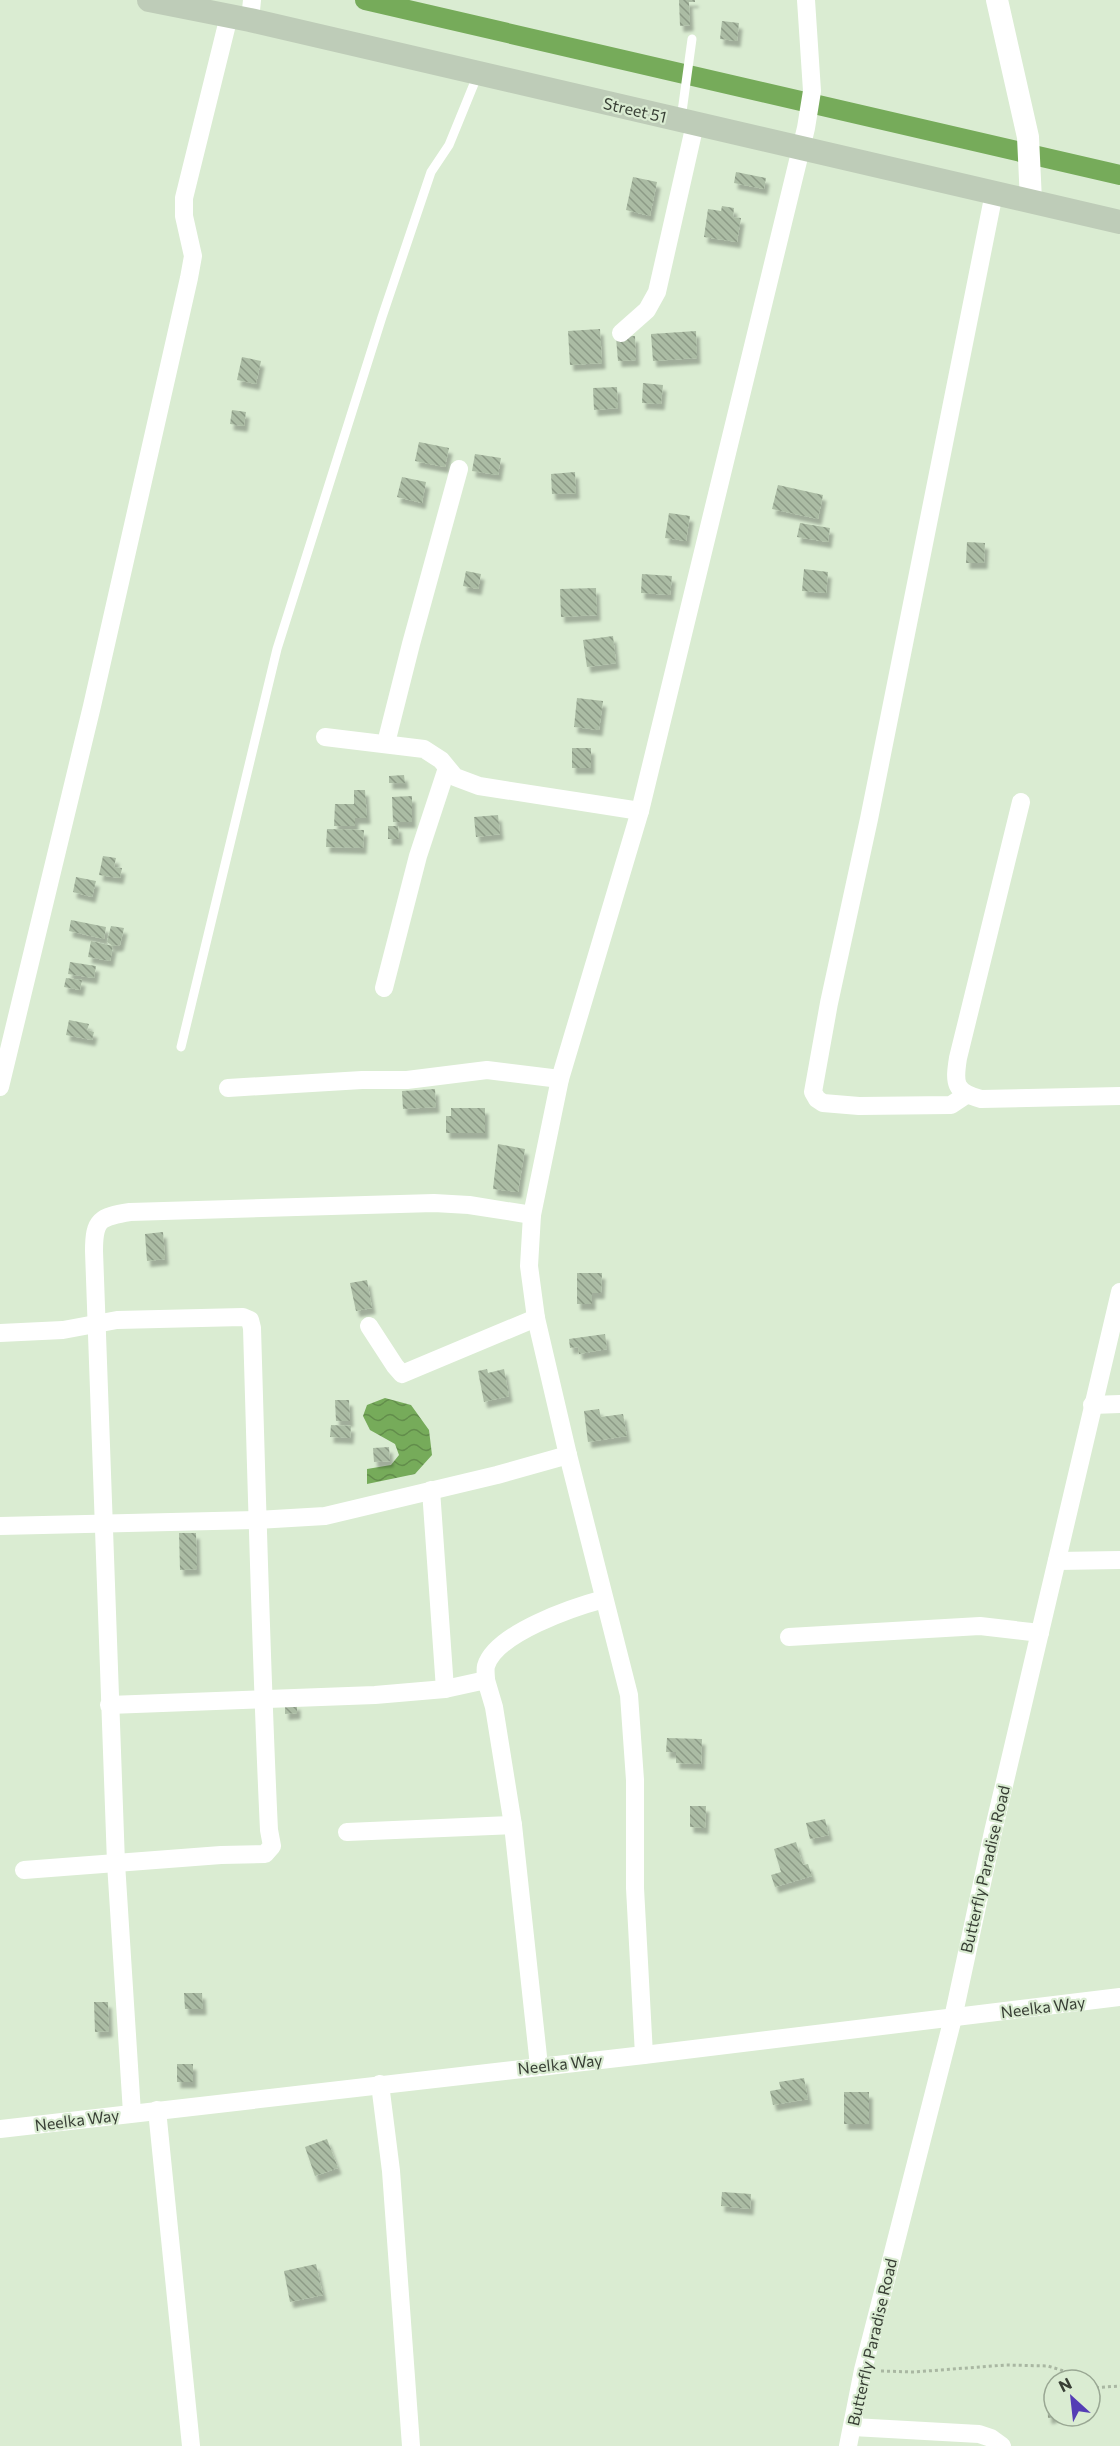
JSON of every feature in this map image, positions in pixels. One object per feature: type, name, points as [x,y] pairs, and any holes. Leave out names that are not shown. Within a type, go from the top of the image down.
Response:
[{"type":"main road","name":"Street 51","points":[[149,0],[198,5],[238,18],[688,122],[803,139],[994,193],[1120,222]]},
{"type":"street","points":[[644,2055],[635,1888],[635,1780],[629,1695],[536,1318],[529,1266],[532,1215],[560,1079],[640,811],[803,139],[812,91],[806,0]]},
{"type":"street","points":[[997,0],[1028,137],[1031,201]]},
{"type":"street","points":[[0,1087],[92,706],[189,278],[193,256],[183,207],[215,66],[238,18]]},
{"type":"street","points":[[621,333],[647,310],[657,292],[688,122]]},
{"type":"street","points":[[966,1095],[951,1105],[859,1106],[823,1103],[813,1092],[829,1003],[869,819],[994,193]]},
{"type":"street","points":[[386,743],[459,469]]},
{"type":"street","points":[[325,737],[424,749],[433,753],[463,781],[479,786],[640,811]]},
{"type":"street","points":[[384,987],[418,856],[447,768]]},
{"type":"street","points":[[1021,802],[958,1058],[955,1076],[958,1088],[966,1095],[981,1099],[1120,1096]]},
{"type":"street","points":[[228,1088],[362,1080],[407,1080],[487,1070],[560,1079]]},
{"type":"street","points":[[132,2113],[116,1863],[110,1705],[94,1236],[101,1219],[109,1215],[130,1212],[405,1203],[469,1205],[532,1215]]},
{"type":"street","name":"Butterfly Paradise Road","points":[[848,2446],[863,2370],[953,2018],[993,1832],[1120,1292]]},
{"type":"street","points":[[0,1333],[63,1330],[137,1319],[243,1317],[250,1320],[252,1340],[259,1610],[269,1830],[272,1846],[267,1852],[24,1870]]},
{"type":"street","points":[[369,1326],[394,1366],[402,1374],[536,1318]]},
{"type":"street","points":[[1092,1405],[1120,1404]]},
{"type":"street","points":[[0,1526],[176,1520],[257,1520],[325,1516],[498,1475],[568,1455]]},
{"type":"street","points":[[431,1490],[445,1689]]},
{"type":"street","points":[[1057,1561],[1120,1560]]},
{"type":"street","points":[[540,2066],[513,1825],[494,1707],[485,1668],[491,1656],[520,1632],[543,1620],[604,1599]]},
{"type":"street","points":[[789,1637],[980,1626],[1040,1633]]},
{"type":"street","points":[[110,1705],[375,1695],[445,1689],[486,1680]]},
{"type":"street","points":[[347,1832],[513,1825]]},
{"type":"street","name":"Neelka Way","points":[[0,2129],[644,2055],[1120,1997]]},
{"type":"street","points":[[380,2084],[391,2171],[411,2446]]},
{"type":"street","points":[[157,2110],[191,2446]]},
{"type":"street","points":[[852,2427],[979,2434],[992,2438],[1002,2446]]},
{"type":"lane","points":[[688,122],[685,90],[692,39]]},
{"type":"lane","points":[[182,1047],[277,649],[382,317],[431,172],[449,145],[478,74]]},
{"type":"path","points":[[863,2370],[914,2372],[1006,2365],[1054,2368]]},
{"type":"path","points":[[1102,2387],[1120,2386]]},
{"type":"water","points":[[385,1398],[411,1405],[429,1430],[432,1455],[415,1474],[367,1484],[367,1469],[391,1465],[399,1455],[395,1444],[370,1430],[363,1416],[367,1405]]},
{"type":"building","points":[[679,0],[695,0],[695,2],[689,2],[690,25],[680,26]]},
{"type":"building","points":[[722,21],[739,23],[737,41],[720,39]]},
{"type":"building","points":[[736,172],[766,178],[764,189],[734,183]]},
{"type":"building","points":[[633,177],[657,182],[650,216],[626,210]]},
{"type":"building","points":[[722,206],[734,208],[733,217],[741,218],[737,242],[704,237],[708,209],[721,211]]},
{"type":"building","points":[[600,329],[602,363],[570,365],[568,331]]},
{"type":"building","points":[[696,331],[697,358],[653,361],[651,334]]},
{"type":"building","points":[[635,336],[636,360],[618,361],[616,337]]},
{"type":"building","points":[[242,357],[261,361],[256,384],[237,380]]},
{"type":"building","points":[[643,383],[663,385],[661,404],[642,403]]},
{"type":"building","points":[[617,387],[618,408],[594,410],[593,388]]},
{"type":"building","points":[[232,410],[246,412],[244,426],[230,424]]},
{"type":"building","points":[[419,442],[449,448],[445,467],[415,461]]},
{"type":"building","points":[[475,454],[501,458],[498,475],[472,471]]},
{"type":"building","points":[[575,472],[576,493],[552,494],[551,474]]},
{"type":"building","points":[[402,477],[426,482],[422,503],[397,497]]},
{"type":"building","points":[[778,485],[823,495],[818,519],[772,509]]},
{"type":"building","points":[[669,513],[690,516],[686,541],[665,538]]},
{"type":"building","points":[[800,523],[830,528],[828,542],[797,537]]},
{"type":"building","points":[[967,542],[985,543],[984,563],[966,563]]},
{"type":"building","points":[[804,569],[828,572],[826,593],[802,591]]},
{"type":"building","points":[[466,571],[481,574],[478,589],[463,586]]},
{"type":"building","points":[[642,574],[672,576],[670,595],[641,593]]},
{"type":"building","points":[[596,588],[597,615],[561,617],[560,589]]},
{"type":"building","points":[[613,636],[616,663],[587,667],[583,640]]},
{"type":"building","points":[[577,698],[603,701],[599,730],[574,727]]},
{"type":"building","points":[[572,748],[591,748],[591,768],[572,768]]},
{"type":"building","points":[[404,775],[405,783],[389,783],[389,776]]},
{"type":"building","points":[[354,790],[365,790],[367,818],[355,818],[355,826],[334,826],[335,804],[354,804]]},
{"type":"building","points":[[412,796],[412,822],[393,822],[392,797]]},
{"type":"building","points":[[498,815],[500,834],[476,837],[474,817]]},
{"type":"building","points":[[388,826],[398,826],[399,839],[388,839]]},
{"type":"building","points":[[327,829],[364,830],[363,848],[326,847]]},
{"type":"building","points":[[103,856],[116,858],[114,867],[122,868],[120,878],[99,875]]},
{"type":"building","points":[[76,877],[96,881],[92,897],[73,892]]},
{"type":"building","points":[[71,920],[106,927],[104,939],[69,931]]},
{"type":"building","points":[[111,926],[124,928],[120,945],[113,946],[107,942]]},
{"type":"building","points":[[91,941],[113,946],[110,961],[88,957]]},
{"type":"building","points":[[70,962],[96,966],[94,978],[68,974]]},
{"type":"building","points":[[66,978],[82,980],[80,990],[64,987]]},
{"type":"building","points":[[69,1020],[89,1024],[87,1030],[94,1032],[92,1040],[66,1035]]},
{"type":"building","points":[[435,1089],[436,1107],[403,1109],[402,1091]]},
{"type":"building","points":[[451,1108],[485,1108],[485,1133],[446,1133],[446,1116],[451,1116]]},
{"type":"building","points":[[498,1144],[525,1149],[518,1192],[493,1189]]},
{"type":"building","points":[[163,1232],[165,1259],[147,1261],[145,1234]]},
{"type":"building","points":[[577,1273],[602,1273],[601,1293],[592,1293],[592,1304],[577,1304]]},
{"type":"building","points":[[367,1280],[372,1308],[356,1311],[350,1283]]},
{"type":"building","points":[[605,1334],[607,1349],[579,1354],[578,1347],[570,1348],[569,1339]]},
{"type":"building","points":[[487,1369],[488,1373],[504,1369],[509,1396],[484,1402],[478,1371]]},
{"type":"building","points":[[335,1400],[349,1400],[350,1421],[336,1421]]},
{"type":"building","points":[[599,1409],[601,1417],[623,1414],[627,1436],[588,1442],[584,1411]]},
{"type":"building","points":[[331,1425],[351,1426],[350,1438],[330,1437]]},
{"type":"building","points":[[389,1447],[390,1461],[374,1462],[373,1448]]},
{"type":"building","points":[[179,1533],[196,1533],[197,1569],[180,1570]]},
{"type":"building","points":[[297,1704],[297,1713],[285,1714],[285,1705]]},
{"type":"building","points":[[667,1738],[702,1739],[701,1764],[676,1763],[676,1752],[666,1752]]},
{"type":"building","points":[[690,1806],[706,1806],[705,1828],[690,1827]]},
{"type":"building","points":[[825,1819],[829,1835],[810,1839],[806,1823]]},
{"type":"building","points":[[796,1842],[803,1865],[808,1864],[812,1876],[775,1887],[771,1875],[781,1872],[774,1849]]},
{"type":"building","points":[[184,1993],[202,1993],[203,2009],[185,2009]]},
{"type":"building","points":[[94,2002],[108,2002],[109,2031],[95,2032]]},
{"type":"building","points":[[177,2064],[193,2064],[193,2082],[177,2082]]},
{"type":"building","points":[[804,2078],[808,2099],[773,2105],[770,2091],[781,2089],[779,2082]]},
{"type":"building","points":[[844,2092],[869,2092],[869,2124],[844,2124]]},
{"type":"building","points":[[327,2139],[338,2168],[315,2176],[305,2147]]},
{"type":"building","points":[[722,2192],[751,2194],[750,2209],[721,2206]]},
{"type":"building","points":[[316,2264],[323,2295],[290,2302],[284,2271]]},
{"type":"waterway","points":[[365,0],[1120,175]]}]
